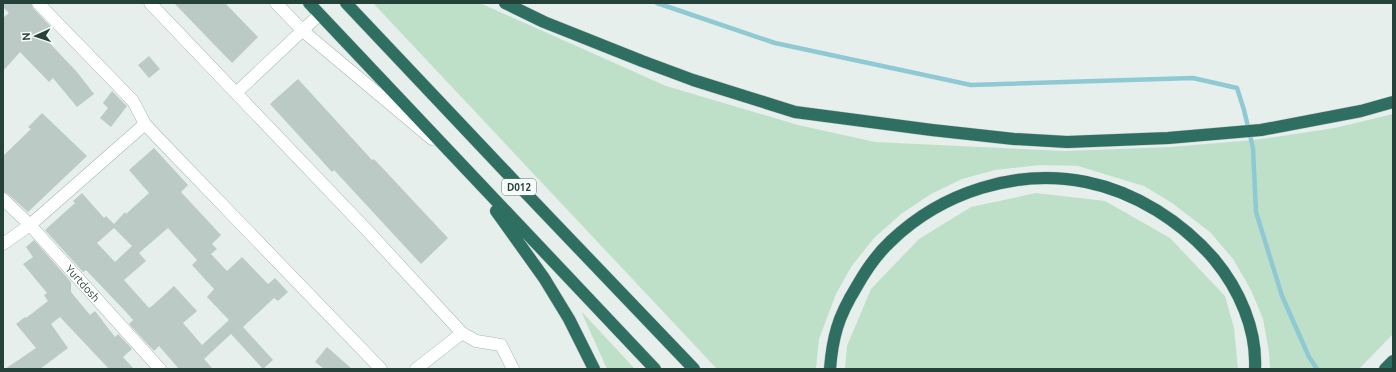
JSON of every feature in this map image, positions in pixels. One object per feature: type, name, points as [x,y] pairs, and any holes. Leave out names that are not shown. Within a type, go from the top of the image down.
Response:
[{"type":"highway","name":"D012","points":[[309,3],[655,369]]},
{"type":"highway","name":"D012","points":[[346,3],[694,369]]},
{"type":"highway","points":[[505,3],[544,22],[642,61],[693,80],[794,112],[932,130],[1014,139],[1067,142],[1168,138],[1261,130],[1361,111],[1393,102]]},
{"type":"highway","points":[[459,162],[516,237],[544,278],[569,319],[594,369]]},
{"type":"highway","points":[[830,369],[836,329],[850,298],[868,268],[891,241],[919,218],[949,200],[980,188],[1014,181],[1049,179],[1086,182],[1119,192],[1149,205],[1176,224],[1201,245],[1222,269],[1238,296],[1250,324],[1256,354],[1255,369]]},
{"type":"highway","points":[[1385,369],[1393,361]]},
{"type":"street","points":[[38,3],[133,100],[145,124],[381,369]]},
{"type":"street","points":[[150,3],[364,227],[462,333],[476,341],[501,345],[513,369]]},
{"type":"street","points":[[276,3],[302,31],[459,162]]},
{"type":"street","points":[[236,93],[320,14]]},
{"type":"street","points":[[3,244],[30,225],[145,124]]},
{"type":"street","name":"Yurtdosh","points":[[3,199],[30,225],[160,369]]},
{"type":"street","points":[[416,369],[462,333]]},
{"type":"green space","points":[[373,3],[480,3],[666,86],[798,125],[875,142],[1065,151],[1170,147],[1254,140],[1335,128],[1393,114],[1393,334],[1359,369],[1270,369],[1269,352],[1263,319],[1251,290],[1233,259],[1210,232],[1172,203],[1144,186],[1078,166],[1040,165],[995,170],[962,179],[931,194],[901,214],[874,238],[851,267],[836,294],[819,339],[816,369],[717,369]]},
{"type":"green space","points":[[1036,193],[1105,201],[1170,238],[1225,296],[1234,328],[1238,369],[845,369],[847,346],[871,289],[919,239],[971,207]]},
{"type":"green space","points":[[581,311],[635,369],[607,369]]},
{"type":"building","points":[[3,3],[31,3],[33,8],[51,27],[42,35],[77,72],[94,94],[77,107],[53,78],[49,82],[20,52],[3,71],[3,18],[9,13],[3,7]]},
{"type":"building","points":[[174,3],[225,3],[258,37],[232,63]]},
{"type":"building","points":[[149,56],[160,69],[149,78],[138,65]]},
{"type":"building","points":[[298,79],[372,160],[374,159],[448,238],[421,264],[334,170],[332,172],[270,104]]},
{"type":"building","points":[[112,91],[127,106],[111,127],[100,118],[108,108],[103,103]]},
{"type":"building","points":[[42,113],[87,156],[28,212],[8,194],[3,192],[3,156],[31,129],[28,127]]},
{"type":"building","points":[[154,148],[188,185],[181,192],[221,235],[212,244],[217,249],[211,254],[227,271],[242,257],[268,284],[275,278],[288,292],[278,301],[274,298],[243,327],[273,360],[263,369],[231,334],[204,359],[213,369],[179,369],[159,346],[154,351],[129,324],[133,320],[126,312],[86,270],[83,272],[45,230],[75,203],[73,201],[82,193],[104,218],[106,216],[114,224],[125,212],[126,214],[149,193],[129,170]],"holes":[[[114,228],[132,246],[115,262],[97,243]],[[168,228],[197,260],[192,265],[214,289],[207,297],[229,320],[202,345],[183,323],[197,311],[174,286],[149,308],[124,280],[146,261],[139,253]]]},
{"type":"building","points":[[34,240],[71,282],[71,292],[90,315],[95,311],[115,337],[118,334],[132,349],[123,357],[134,369],[109,369],[60,317],[51,324],[68,348],[40,369],[5,369],[36,348],[16,324],[48,301],[44,295],[47,293],[23,264],[33,257],[26,247]]},
{"type":"building","points":[[327,347],[352,369],[324,369],[315,362]]},
{"type":"waterway","points":[[657,3],[775,43],[971,85],[1193,78],[1237,88],[1253,148],[1256,212],[1282,296],[1309,357],[1317,369]]}]
